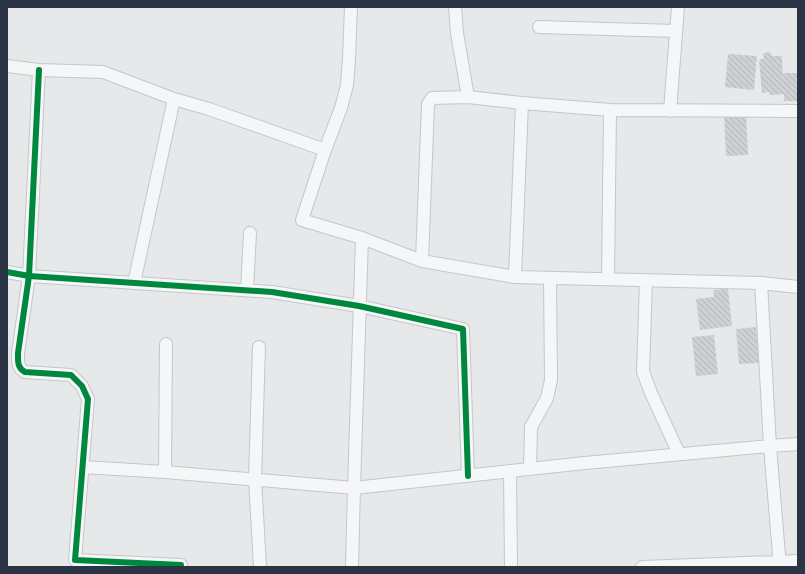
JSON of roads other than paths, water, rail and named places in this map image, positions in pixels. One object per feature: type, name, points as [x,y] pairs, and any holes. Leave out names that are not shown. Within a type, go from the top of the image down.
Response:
[{"type":"street","points":[[351,7],[347,85],[341,108],[325,150],[302,220],[362,238],[422,260],[515,277],[761,283],[798,287]]},
{"type":"street","points":[[455,7],[457,33],[468,97]]},
{"type":"street","points":[[670,111],[678,7]]},
{"type":"street","points":[[539,27],[676,31]]},
{"type":"street","points":[[7,66],[39,70],[103,72],[174,99],[209,109],[325,150]]},
{"type":"street","points":[[39,70],[29,276],[18,352],[18,363],[21,370],[25,372],[71,375],[82,386],[88,399],[75,560],[181,565]]},
{"type":"street","points":[[422,260],[428,104],[432,98],[468,97],[610,110],[798,111]]},
{"type":"street","points":[[134,283],[174,99]]},
{"type":"street","points":[[515,277],[522,103]]},
{"type":"street","points":[[608,279],[610,110]]},
{"type":"street","points":[[246,290],[250,233]]},
{"type":"street","points":[[352,567],[362,238]]},
{"type":"street","points":[[7,272],[29,276],[272,292],[359,306],[463,329],[468,476]]},
{"type":"street","points":[[530,469],[531,427],[547,398],[551,380],[550,278]]},
{"type":"street","points":[[646,280],[643,372],[679,454]]},
{"type":"street","points":[[761,283],[770,446],[779,564]]},
{"type":"street","points":[[165,472],[166,344]]},
{"type":"street","points":[[259,347],[255,479],[260,567]]},
{"type":"street","points":[[83,467],[165,472],[354,488],[679,454],[798,444]]},
{"type":"street","points":[[510,471],[511,567]]},
{"type":"street","points":[[642,567],[779,564],[798,561]]}]
